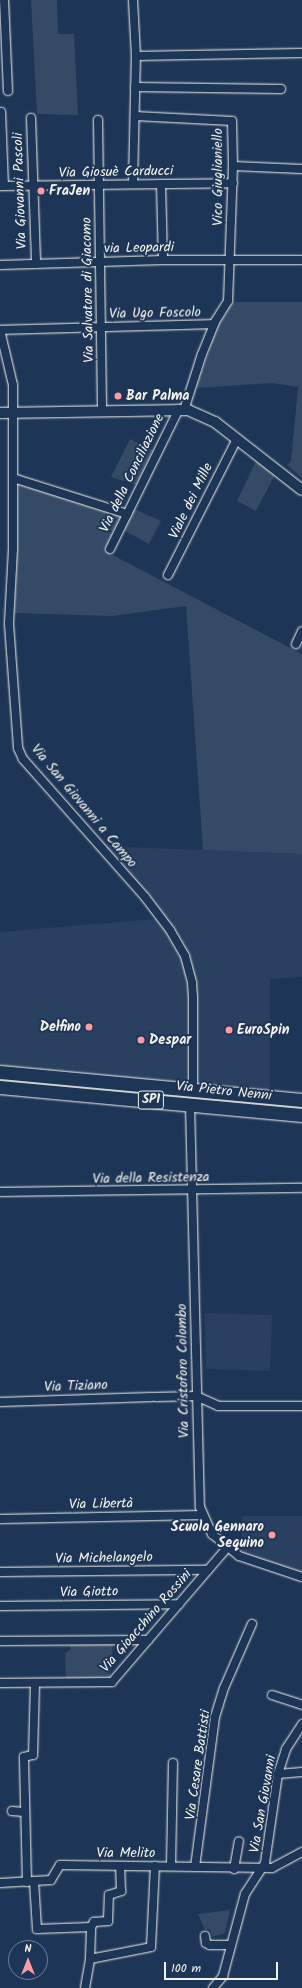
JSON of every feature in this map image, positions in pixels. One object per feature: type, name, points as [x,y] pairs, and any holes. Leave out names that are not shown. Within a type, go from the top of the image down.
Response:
[{"type":"main road","name":"Via Pietro Nenni","points":[[0,1072],[302,1100]]},
{"type":"main road","name":"Via Pietro Nenni","points":[[0,1087],[302,1115]]},
{"type":"street","points":[[4,0],[2,10],[8,91]]},
{"type":"street","points":[[132,184],[133,122],[136,116],[136,56],[133,0]]},
{"type":"street","points":[[136,56],[301,54]]},
{"type":"street","points":[[135,87],[281,89]]},
{"type":"street","points":[[1,112],[2,186]]},
{"type":"street","name":"Vico Giuglianiello","points":[[136,116],[232,121],[233,183],[228,301],[214,324],[181,409]]},
{"type":"street","name":"Via Giovanni Pascoli","points":[[31,118],[36,264]]},
{"type":"street","name":"Via Salvatore di Giacomo","points":[[98,120],[102,411]]},
{"type":"street","points":[[233,166],[302,169]]},
{"type":"street","name":"Via Giosuè Carducci","points":[[2,186],[233,183]]},
{"type":"street","points":[[161,184],[163,260]]},
{"type":"street","name":"via Leopardi","points":[[0,265],[163,260],[302,260]]},
{"type":"street","name":"Via Ugo Foscolo","points":[[0,330],[214,324]]},
{"type":"street","name":"Via San Giovanni a Campo","points":[[0,330],[13,385],[13,478],[9,624],[18,748],[28,765],[145,897],[170,930],[185,956],[192,982],[193,1091]]},
{"type":"street","points":[[0,413],[181,409],[206,417],[237,439],[302,490]]},
{"type":"street","name":"Via della Conciliazione","points":[[110,549],[181,409]]},
{"type":"street","name":"Viale dei Mille","points":[[168,575],[237,439]]},
{"type":"street","points":[[13,478],[127,514]]},
{"type":"street","points":[[296,644],[302,631]]},
{"type":"street","name":"Via Cristoforo Colombo","points":[[190,1104],[198,1486],[202,1515],[212,1534],[227,1548],[247,1560],[302,1577]]},
{"type":"street","name":"Via della Resistenza","points":[[0,1192],[193,1191],[302,1188]]},
{"type":"street","name":"Via Tiziano","points":[[0,1402],[154,1396],[196,1396]]},
{"type":"street","points":[[196,1396],[218,1406],[302,1406]]},
{"type":"street","name":"Via Libertà","points":[[0,1519],[202,1515]]},
{"type":"street","name":"Via Gioacchino Rossini","points":[[0,1683],[112,1682],[227,1548]]},
{"type":"street","name":"Via Michelangelo","points":[[0,1572],[208,1570]]},
{"type":"street","name":"Via Giotto","points":[[0,1606],[179,1604]]},
{"type":"street","name":"Via Cesare Battisti","points":[[195,1867],[215,1717],[224,1688],[252,1624]]},
{"type":"street","points":[[0,1641],[148,1640]]},
{"type":"street","points":[[35,1683],[33,1756],[24,1757],[24,1812],[37,1929],[91,1927]]},
{"type":"street","points":[[272,1695],[302,1706]]},
{"type":"street","name":"Via San Giovanni","points":[[213,1988],[223,1976],[244,1894],[262,1869],[266,1860],[278,1774],[286,1749],[302,1724]]},
{"type":"street","points":[[171,1866],[173,1763]]},
{"type":"street","points":[[278,1774],[302,1772]]},
{"type":"street","points":[[12,1811],[24,1812]]},
{"type":"street","points":[[234,1869],[239,1841]]},
{"type":"street","name":"Via Melito","points":[[0,1883],[53,1879],[60,1865],[262,1869],[279,1866],[302,1852]]},
{"type":"street","points":[[85,1988],[90,1959],[91,1927],[94,1922],[108,1921],[109,1895],[121,1891],[120,1866]]},
{"type":"street","points":[[90,1959],[150,1947],[155,1866]]},
{"type":"street","points":[[204,1936],[206,1943],[210,1945],[230,1945]]},
{"type":"shaded area","points":[[31,0],[57,0],[58,34],[74,34],[78,115],[37,114]]},
{"type":"shaded area","points":[[233,302],[302,302],[302,478],[287,465],[291,461],[298,387],[272,383],[196,388],[218,326]]},
{"type":"shaded area","points":[[130,439],[153,450],[136,485],[111,477]]},
{"type":"shaded area","points":[[256,461],[275,475],[256,511],[237,501]]},
{"type":"shaded area","points":[[18,484],[122,515],[105,551],[302,654],[302,854],[203,850],[186,606],[112,616],[14,613]]},
{"type":"shaded area","points":[[134,509],[161,521],[149,544],[123,530]]},
{"type":"shaded area","points":[[101,846],[302,854],[302,977],[270,979],[270,1095],[0,1069],[0,932],[155,919],[161,913]]},
{"type":"shaded area","points":[[205,1313],[272,1315],[270,1371],[206,1369]]},
{"type":"shaded area","name":"Scuola Gennaro Sequino","points":[[242,1516],[302,1516],[302,1572],[269,1564],[242,1553]]},
{"type":"shaded area","points":[[71,1644],[113,1644],[110,1680],[66,1681],[65,1653],[70,1650]]},
{"type":"shaded area","points":[[230,1910],[225,1933],[212,1937],[210,1929],[205,1930],[198,1914]]},
{"type":"place","name":"FraJen","points":[[41,191]]},
{"type":"place","name":"Bar Palma","points":[[118,396]]},
{"type":"place","name":"Delfino","points":[[89,1027]]},
{"type":"place","name":"EuroSpin","points":[[229,1030]]},
{"type":"place","name":"Despar","points":[[141,1040]]},
{"type":"place","name":"Scuola Gennaro Sequino","points":[[272,1535]]}]
